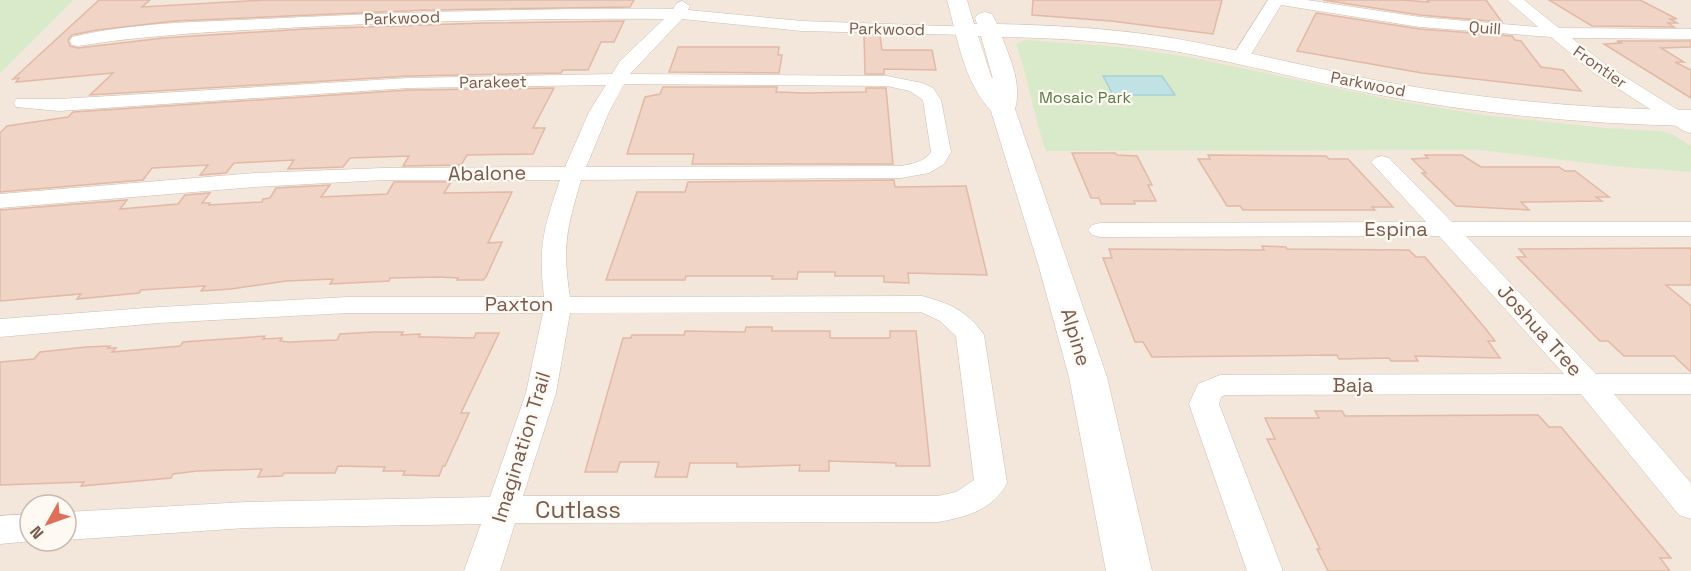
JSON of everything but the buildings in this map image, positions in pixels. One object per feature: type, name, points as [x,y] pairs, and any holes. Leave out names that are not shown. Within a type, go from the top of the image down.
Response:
[{"type":"street","name":"Alpine","points":[[957,0],[978,30]]},
{"type":"street","name":"Alpine","points":[[980,0],[979,76],[988,93],[1003,109],[1055,267],[1088,377],[1129,571]]},
{"type":"street","points":[[1240,57],[1276,0]]},
{"type":"street","name":"Quill","points":[[1281,0],[1410,21],[1467,27],[1553,32],[1691,34]]},
{"type":"street","name":"Frontier","points":[[1515,0],[1600,69],[1686,121]]},
{"type":"street","name":"Parkwood","points":[[78,41],[128,33],[342,20],[681,7],[802,26],[978,30],[1089,35],[1148,41],[1240,57],[1374,87],[1442,98],[1526,110],[1686,121]]},
{"type":"street","name":"Imagination Trail","points":[[482,571],[541,393],[558,304],[552,261],[555,229],[573,172],[599,112],[626,65],[681,7]]},
{"type":"street","name":"Parakeet","points":[[23,103],[59,105],[409,83],[617,79],[902,82],[926,92],[932,100],[937,125]]},
{"type":"street","name":"Abalone","points":[[0,201],[255,180],[383,174],[901,172],[921,168],[937,160],[941,152],[937,125]]},
{"type":"street","name":"Joshua Tree","points":[[1382,162],[1448,229],[1558,348],[1691,506]]},
{"type":"street","name":"Espina","points":[[1101,230],[1691,229]]},
{"type":"street","name":"Paxton","points":[[0,328],[159,315],[348,305],[922,304],[945,310],[961,321],[970,334],[980,392]]},
{"type":"street","name":"Baja","points":[[1265,571],[1204,404],[1208,391],[1220,385],[1691,384]]},
{"type":"street","name":"Cutlass","points":[[78,525],[246,515],[503,510],[938,509],[964,504],[983,493],[991,483],[980,392]]},
{"type":"street","points":[[0,530],[18,529]]},
{"type":"shaded area","points":[[74,0],[1691,0],[1691,571],[0,571],[0,74]]},
{"type":"green space","points":[[0,0],[74,0],[0,74]]},
{"type":"green space","name":"Mosaic Park","points":[[1025,40],[1121,47],[1189,57],[1392,100],[1483,115],[1605,128],[1661,131],[1674,135],[1691,146],[1691,172],[1613,166],[1479,150],[1046,151],[1016,44]]},
{"type":"water","points":[[1103,76],[1162,76],[1175,95],[1113,95]]}]
